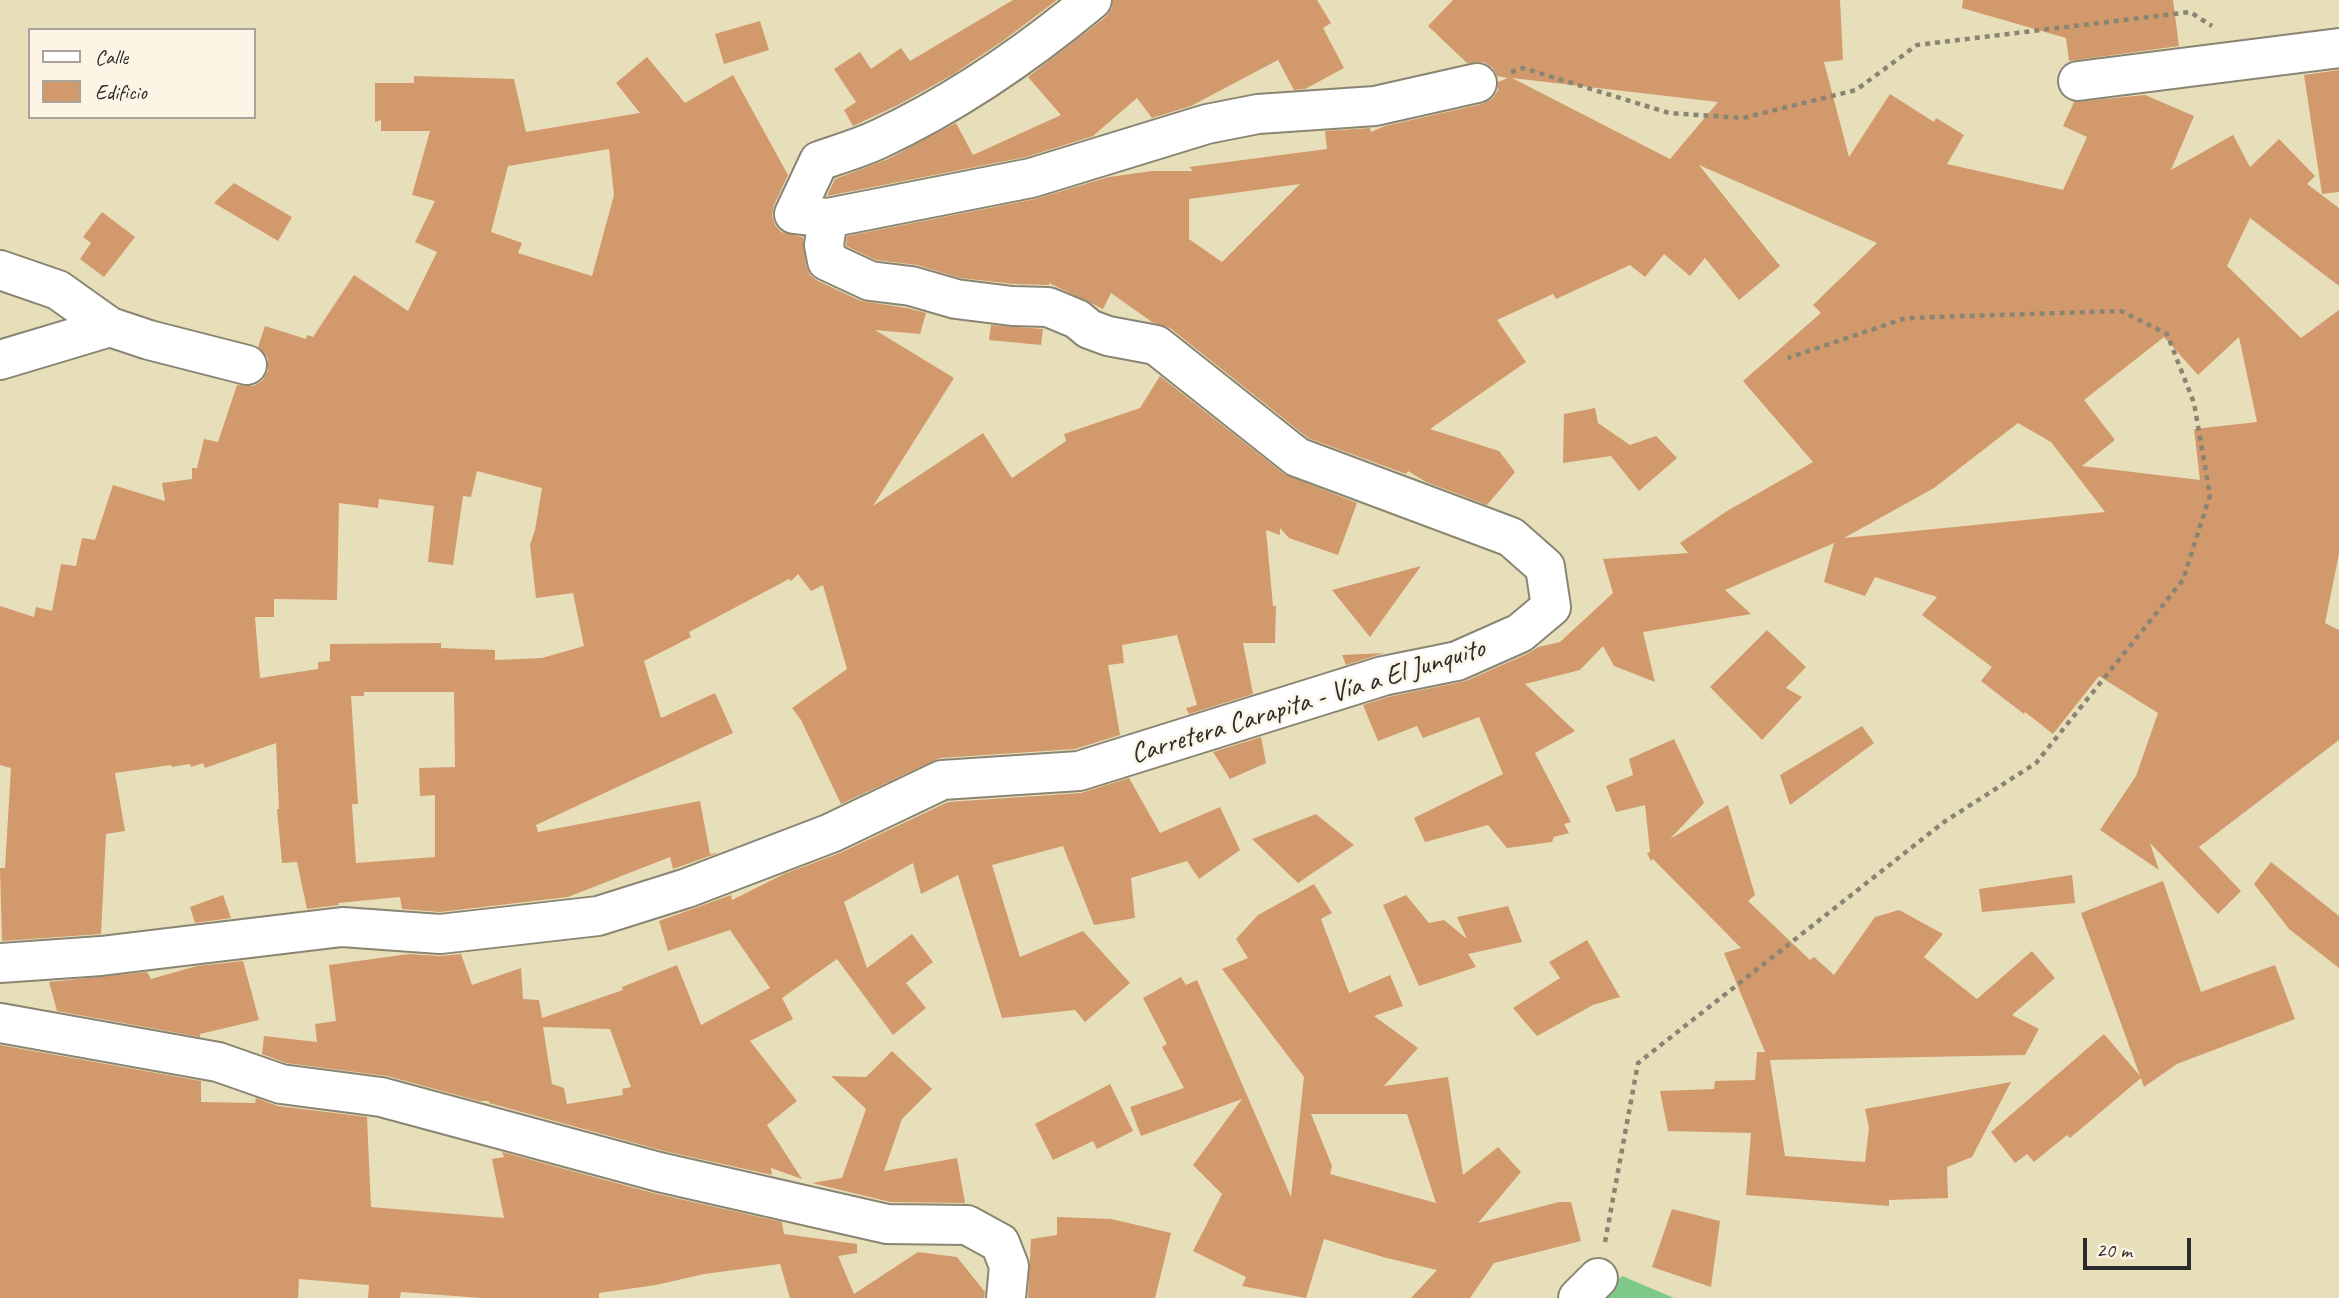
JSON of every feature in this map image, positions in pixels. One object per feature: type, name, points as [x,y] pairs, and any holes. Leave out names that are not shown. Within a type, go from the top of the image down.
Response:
[{"type":"street","points":[[1092,0],[1045,38],[964,92],[876,140],[819,161],[794,214],[828,218],[1031,178],[1207,124],[1258,114],[1375,106],[1477,83]]},
{"type":"street","points":[[2078,81],[2339,48]]},
{"type":"street","name":"Carretera Carapita - Vía a El Junquito","points":[[0,963],[101,957],[342,928],[440,934],[598,916],[687,888],[820,838],[942,780],[1079,771],[1383,676],[1457,661],[1520,633],[1552,607],[1545,566],[1511,537],[1297,457],[1156,345],[1108,336],[1048,307],[956,299],[911,286],[870,281],[827,261],[824,245],[828,218]]},
{"type":"street","points":[[0,270],[58,290],[110,327],[149,340],[247,365]]},
{"type":"street","points":[[0,289],[58,290]]},
{"type":"street","points":[[0,360],[110,327]]},
{"type":"street","points":[[0,1023],[219,1062],[281,1084],[381,1097],[659,1172],[887,1224],[967,1226],[1000,1243],[1009,1266],[1006,1298]]},
{"type":"path","points":[[1477,83],[1523,68],[1669,113],[1743,118],[1856,90],[1917,45],[2190,12],[2213,26]]},
{"type":"path","points":[[1588,1288],[1638,1063],[1944,822],[2036,763],[2183,580],[2210,495],[2193,403],[2166,334],[2121,311],[1906,318],[1788,358]]},
{"type":"green space","points":[[1622,1276],[1674,1298],[1601,1298]]},
{"type":"building","points":[[1013,0],[1057,0],[952,75],[853,126],[844,110],[856,102],[834,69],[860,52],[871,69],[901,48],[910,61]]},
{"type":"building","points":[[1113,0],[1317,0],[1331,23],[1323,28],[1344,68],[1305,89],[1294,90],[1278,60],[1191,106],[1152,118],[1137,98],[1093,136],[1026,157],[827,196],[835,179],[888,159],[956,123],[973,155],[1061,115],[1028,77],[1106,17],[1112,8]]},
{"type":"building","points":[[1453,0],[1840,0],[1843,60],[1824,62],[1849,157],[1890,94],[1934,122],[1936,118],[1964,135],[1947,164],[2063,190],[2087,137],[2063,126],[2074,102],[2145,95],[2194,116],[2171,170],[2233,135],[2250,167],[2279,139],[2315,176],[2307,184],[2339,208],[2339,286],[2250,218],[2227,266],[2301,338],[2339,310],[2339,554],[2325,623],[2339,630],[2339,740],[2199,847],[2241,891],[2218,914],[2150,843],[2159,870],[2100,830],[2136,776],[2158,713],[2099,676],[2053,734],[1981,681],[1992,667],[1922,615],[1937,597],[1875,577],[1865,596],[1824,582],[1834,543],[1725,590],[1751,614],[1643,632],[1655,682],[1614,666],[1603,646],[1580,670],[1525,684],[1575,731],[1535,753],[1571,822],[1564,824],[1569,833],[1554,837],[1552,842],[1507,848],[1488,825],[1425,842],[1414,818],[1503,774],[1479,717],[1423,738],[1417,726],[1378,741],[1363,705],[1388,697],[1466,681],[1538,647],[1560,642],[1613,593],[1603,559],[1688,553],[1680,543],[1727,511],[1813,462],[1743,381],[1821,313],[1813,305],[1877,243],[1699,165],[1780,266],[1739,300],[1705,258],[1690,276],[1664,254],[1645,277],[1630,265],[1556,299],[1553,294],[1497,320],[1526,362],[1430,429],[1499,451],[1515,472],[1487,505],[1426,482],[1408,471],[1406,474],[1308,438],[1170,328],[1152,322],[1111,293],[1103,309],[1049,283],[1014,284],[960,278],[917,265],[876,260],[846,246],[847,236],[1035,199],[1109,177],[1152,171],[1193,171],[1189,167],[1327,149],[1325,131],[1370,128],[1371,132],[1385,126],[1482,104],[1492,99],[1498,90],[1498,82],[1508,78],[1497,76],[1493,68],[1484,62],[1467,63],[1428,26]],"holes":[[[1512,78],[1718,102],[1670,159]],[[1300,184],[1222,262],[1189,239],[1189,199]],[[2164,337],[2198,375],[2239,337],[2257,422],[2194,429],[2200,480],[2082,466],[2115,440],[2084,400]],[[2018,423],[2051,442],[2105,512],[1844,538],[1934,488]]]},
{"type":"building","points":[[1963,0],[2173,0],[2179,46],[2069,61],[2066,38],[1962,8]]},
{"type":"building","points":[[760,21],[769,50],[724,64],[715,34]]},
{"type":"building","points":[[647,57],[685,103],[733,75],[788,175],[772,215],[781,232],[803,237],[806,265],[810,275],[861,301],[926,313],[920,334],[875,330],[954,378],[873,506],[983,433],[1012,478],[1066,441],[1064,434],[1140,408],[1160,376],[1284,474],[1357,503],[1338,555],[1289,538],[1280,528],[1280,535],[1266,530],[1273,606],[1276,606],[1275,643],[1243,643],[1253,694],[1189,714],[1186,708],[1197,705],[1177,635],[1122,645],[1124,663],[1108,665],[1120,735],[1075,749],[940,758],[841,804],[801,720],[792,708],[847,669],[823,585],[811,591],[798,574],[791,581],[789,579],[689,632],[691,637],[644,661],[661,718],[715,693],[733,733],[536,825],[538,832],[700,801],[710,854],[718,853],[673,869],[670,857],[568,897],[440,912],[402,909],[400,897],[307,909],[297,862],[282,863],[277,809],[276,743],[205,768],[203,763],[191,767],[190,764],[171,765],[115,773],[125,831],[106,834],[101,934],[2,941],[0,868],[5,868],[11,768],[0,765],[0,606],[34,617],[36,607],[52,611],[61,564],[76,566],[82,538],[95,540],[113,485],[165,501],[162,483],[192,479],[192,468],[197,468],[204,439],[218,442],[237,385],[254,386],[262,381],[268,371],[268,358],[258,347],[265,326],[306,339],[307,335],[313,337],[354,275],[408,311],[437,252],[415,242],[435,201],[412,195],[430,131],[381,131],[381,120],[375,122],[375,83],[414,83],[414,76],[514,79],[526,132],[640,113],[616,83]],"holes":[[[609,149],[614,195],[592,276],[518,253],[522,243],[491,232],[508,166]],[[477,471],[542,488],[530,545],[536,598],[573,593],[584,646],[542,658],[495,660],[495,650],[441,648],[441,643],[330,644],[330,661],[318,662],[318,669],[260,678],[255,617],[274,617],[274,599],[337,600],[339,503],[378,508],[379,499],[434,506],[428,562],[453,565],[463,496],[471,497]],[[364,692],[454,692],[455,767],[419,768],[420,796],[435,795],[435,857],[356,863],[352,804],[358,804],[351,696],[364,696]]]},
{"type":"building","points":[[2339,70],[2339,192],[2322,194],[2304,75]]},
{"type":"building","points":[[234,183],[292,217],[278,241],[214,203]]},
{"type":"building","points":[[102,212],[135,237],[104,277],[80,259],[91,243],[83,237]]},
{"type":"building","points":[[991,325],[1043,329],[1041,345],[989,340]]},
{"type":"building","points":[[1595,408],[1598,423],[1630,445],[1656,436],[1677,458],[1639,491],[1611,456],[1563,463],[1564,414]]},
{"type":"building","points":[[1421,566],[1370,637],[1332,590]]},
{"type":"building","points":[[1767,630],[1806,667],[1786,688],[1802,697],[1762,740],[1710,687]]},
{"type":"building","points":[[1384,653],[1346,665],[1342,655]]},
{"type":"building","points":[[1862,726],[1874,743],[1790,805],[1780,775]]},
{"type":"building","points":[[1261,737],[1266,763],[1230,779],[1213,752]]},
{"type":"building","points":[[1674,739],[1704,803],[1670,839],[1728,805],[1755,895],[1748,901],[1810,960],[1814,957],[1834,975],[1875,917],[1899,910],[1943,934],[1924,957],[1977,999],[2032,951],[2055,978],[2012,1015],[2039,1029],[2025,1055],[1770,1060],[1785,1156],[1865,1162],[1869,1128],[1865,1109],[2011,1082],[1972,1157],[1947,1167],[1948,1198],[1889,1200],[1889,1206],[1746,1195],[1751,1133],[1668,1131],[1660,1091],[1714,1089],[1715,1081],[1755,1080],[1757,1052],[1765,1052],[1724,953],[1741,948],[1653,859],[1651,861],[1647,853],[1650,852],[1645,805],[1616,812],[1606,786],[1633,775],[1629,759]]},
{"type":"building","points":[[1129,778],[1160,833],[1220,807],[1240,850],[1199,879],[1187,861],[1131,878],[1135,918],[1094,925],[1063,846],[992,865],[1020,957],[1083,931],[1130,983],[1085,1022],[1075,1010],[1002,1018],[958,875],[921,894],[913,863],[844,902],[867,968],[912,934],[933,962],[906,983],[926,1008],[893,1035],[837,959],[782,998],[793,1019],[750,1041],[797,1101],[767,1125],[802,1179],[771,1168],[772,1175],[664,1151],[489,1101],[479,1101],[387,1076],[286,1063],[262,1054],[264,1036],[317,1042],[315,1024],[336,1021],[329,965],[409,954],[461,954],[472,985],[521,968],[523,999],[539,1000],[542,1018],[623,990],[622,987],[677,965],[701,1025],[770,988],[730,930],[668,951],[659,921],[731,895],[732,900],[784,874],[840,853],[948,802],[1081,793]],"holes":[[[543,1027],[610,1029],[631,1087],[622,1089],[623,1095],[567,1104],[564,1088],[552,1084]]]},
{"type":"building","points":[[1316,814],[1354,845],[1298,883],[1252,839]]},
{"type":"building","points":[[2271,862],[2339,916],[2339,968],[2289,929],[2254,884]]},
{"type":"building","points":[[2072,875],[2075,903],[1982,912],[1979,889]]},
{"type":"building","points":[[2163,881],[2201,992],[2275,965],[2295,1019],[2177,1064],[2144,1087],[2141,1078],[2070,1138],[2067,1135],[2034,1162],[2027,1154],[2015,1163],[1991,1132],[2104,1034],[2140,1076],[2081,913]]},
{"type":"building","points":[[1314,884],[1332,913],[1321,919],[1349,993],[1390,975],[1403,1006],[1374,1016],[1418,1048],[1384,1086],[1448,1077],[1463,1175],[1498,1147],[1521,1172],[1478,1223],[1559,1202],[1571,1202],[1581,1241],[1494,1263],[1470,1298],[1411,1298],[1437,1270],[1324,1239],[1306,1298],[1242,1286],[1246,1277],[1193,1251],[1222,1194],[1193,1165],[1242,1099],[1141,1136],[1130,1107],[1184,1088],[1162,1047],[1167,1044],[1143,998],[1181,977],[1186,985],[1197,980],[1291,1197],[1304,1077],[1222,969],[1248,958],[1236,939],[1258,915]],"holes":[[[1311,1114],[1407,1114],[1436,1203],[1330,1174],[1332,1166]]]},
{"type":"building","points":[[223,895],[231,918],[195,923],[190,907]]},
{"type":"building","points":[[1406,895],[1429,923],[1444,920],[1467,939],[1457,917],[1508,906],[1522,942],[1468,954],[1476,967],[1419,986],[1383,905]]},
{"type":"building","points":[[1587,940],[1620,997],[1593,1005],[1537,1036],[1513,1008],[1560,978],[1549,962]]},
{"type":"building","points":[[243,961],[259,1020],[200,1034],[200,1037],[57,1011],[49,982],[147,972],[151,979],[197,966]]},
{"type":"building","points":[[0,1045],[201,1081],[201,1102],[255,1103],[256,1098],[278,1106],[367,1117],[371,1207],[504,1218],[492,1159],[504,1157],[502,1152],[653,1193],[782,1222],[784,1234],[857,1244],[857,1253],[838,1256],[854,1294],[918,1252],[957,1257],[985,1292],[984,1298],[790,1298],[780,1264],[704,1274],[656,1285],[599,1293],[599,1298],[482,1298],[401,1292],[400,1298],[368,1298],[369,1285],[299,1279],[298,1298],[0,1298]]},
{"type":"building","points":[[892,1051],[932,1089],[902,1119],[884,1171],[957,1158],[965,1203],[890,1202],[812,1183],[842,1178],[866,1109],[831,1076],[866,1077]]},
{"type":"building","points":[[1110,1084],[1133,1131],[1097,1149],[1093,1141],[1053,1160],[1035,1124]]},
{"type":"building","points":[[1672,1209],[1720,1221],[1711,1287],[1652,1267]]},
{"type":"building","points":[[1057,1217],[1111,1219],[1171,1233],[1155,1298],[1028,1298],[1031,1239],[1057,1235]]}]
